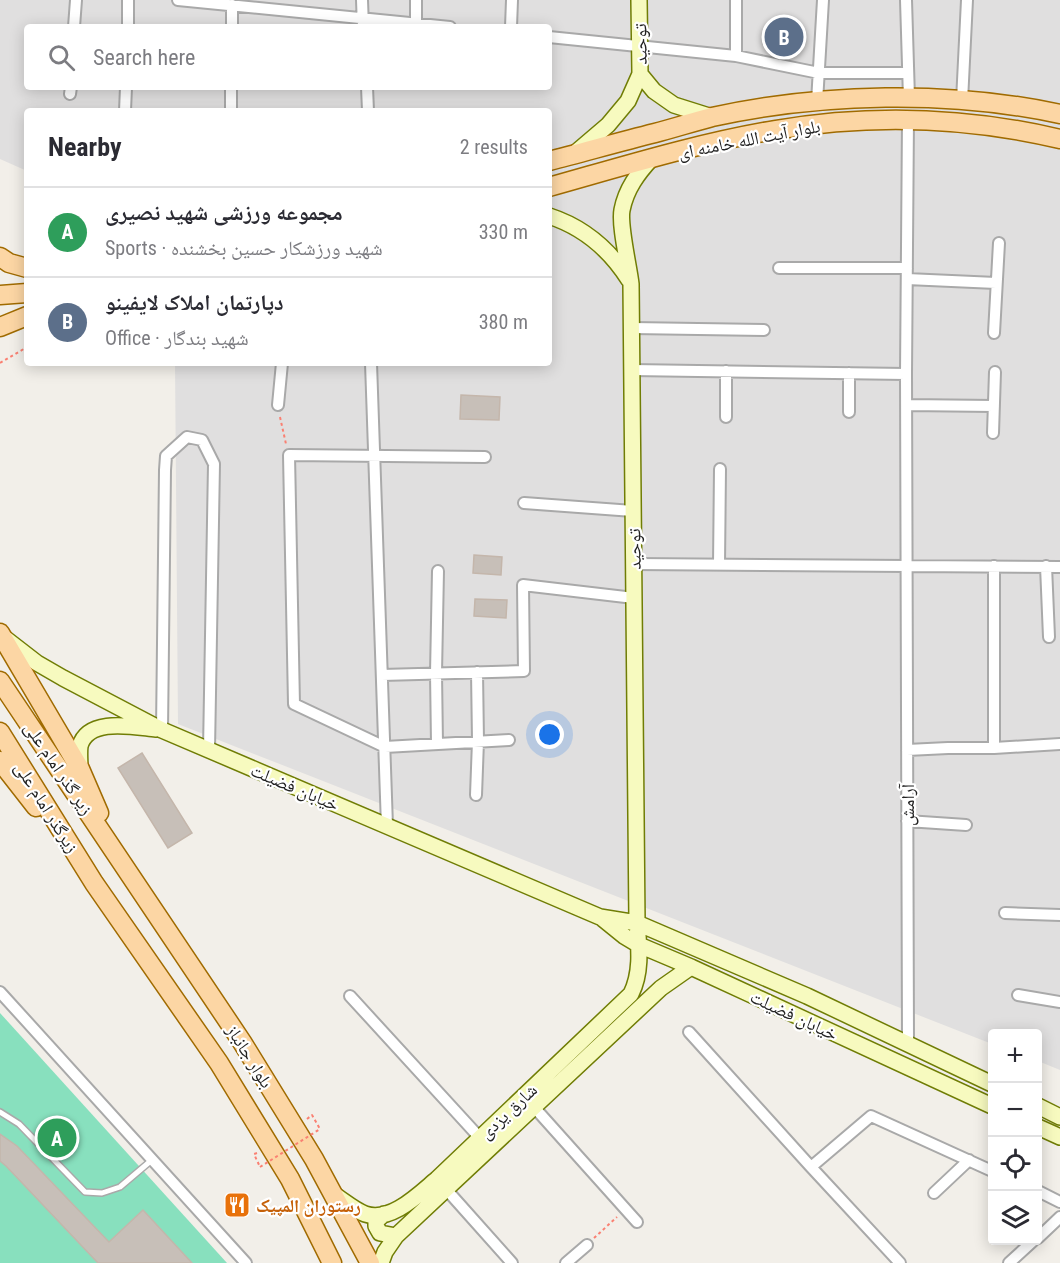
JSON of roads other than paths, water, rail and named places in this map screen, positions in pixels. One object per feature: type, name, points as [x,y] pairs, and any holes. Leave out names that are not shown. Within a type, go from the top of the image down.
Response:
[{"type":"main road","name":"بلوار آیت الله خامنه ای","points":[[552,160],[712,117],[780,105],[861,97],[962,101],[1060,114]]},
{"type":"main road","name":"بلوار آیت الله خامنه ای","points":[[552,186],[729,139],[828,123],[908,119],[980,125],[1031,132],[1060,139]]},
{"type":"main road","points":[[0,257],[9,263],[24,267]]},
{"type":"main road","points":[[0,295],[24,293]]},
{"type":"main road","points":[[0,326],[24,317]]},
{"type":"main road","points":[[1,634],[80,769],[118,856]]},
{"type":"main road","name":"زیر گذر امام علی","points":[[0,681],[118,856]]},
{"type":"main road","name":"زیرگذر امام علی","points":[[0,732],[94,883]]},
{"type":"main road","points":[[0,761],[94,883]]},
{"type":"main road","name":"بلوار جانباز","points":[[118,856],[242,1042],[314,1160],[370,1263]]},
{"type":"main road","name":"بلوار جانباز","points":[[94,883],[219,1063],[290,1179],[332,1263]]},
{"type":"street","points":[[74,24],[76,0]]},
{"type":"street","points":[[128,0],[128,24]]},
{"type":"street","points":[[178,0],[363,23],[416,24],[416,0]]},
{"type":"street","points":[[362,0],[363,23]]},
{"type":"street","points":[[511,24],[512,0]]},
{"type":"street","name":"توحید","points":[[639,0],[640,74],[654,91],[674,105],[712,117]]},
{"type":"street","points":[[736,0],[736,56]]},
{"type":"street","points":[[818,102],[823,0]]},
{"type":"street","points":[[906,0],[909,98]]},
{"type":"street","points":[[962,101],[967,0]]},
{"type":"street","points":[[232,5],[232,24]]},
{"type":"street","points":[[552,37],[736,56],[819,74],[908,73]]},
{"type":"street","points":[[573,154],[608,125],[628,101],[640,74]]},
{"type":"street","points":[[125,108],[126,90]]},
{"type":"street","points":[[231,90],[231,108]]},
{"type":"street","points":[[366,90],[368,108]]},
{"type":"street","name":"آرامش","points":[[908,119],[906,374],[908,1044]]},
{"type":"street","name":"توحید","points":[[639,945],[631,284],[621,212],[628,190],[652,158]]},
{"type":"street","points":[[552,217],[566,221],[608,251],[631,284]]},
{"type":"street","points":[[994,333],[999,243]]},
{"type":"street","points":[[778,268],[907,273],[996,283]]},
{"type":"street","points":[[632,328],[764,330]]},
{"type":"street","points":[[278,405],[282,366]]},
{"type":"street","points":[[371,366],[387,826]]},
{"type":"street","points":[[632,370],[906,374]]},
{"type":"street","points":[[726,371],[726,417]]},
{"type":"street","points":[[993,432],[995,372]]},
{"type":"street","points":[[849,373],[849,412]]},
{"type":"street","points":[[907,405],[994,406]]},
{"type":"street","points":[[80,769],[80,747],[84,738],[93,730],[110,725],[162,730],[166,456],[187,436],[202,440],[214,464],[209,750]]},
{"type":"street","points":[[486,457],[289,455],[294,704],[385,747],[509,740]]},
{"type":"street","points":[[719,565],[720,469]]},
{"type":"street","points":[[524,503],[633,511]]},
{"type":"street","points":[[634,564],[1060,567]]},
{"type":"street","points":[[994,566],[994,748]]},
{"type":"street","points":[[1046,566],[1049,637]]},
{"type":"street","points":[[437,744],[438,571]]},
{"type":"street","points":[[382,675],[524,671],[523,585],[634,598]]},
{"type":"street","name":"خیابان فضیلت","points":[[1,634],[46,668],[162,730],[600,917],[637,923],[807,996],[991,1083]]},
{"type":"street","points":[[476,795],[477,672]]},
{"type":"street","points":[[907,750],[1060,744]]},
{"type":"street","points":[[907,821],[966,825]]},
{"type":"street","points":[[1005,913],[1060,915]]},
{"type":"street","name":"خیابان فضیلت","points":[[600,917],[639,945],[988,1104]]},
{"type":"street","name":"شارق یزدی","points":[[384,1214],[408,1203],[480,1138],[529,1102],[631,994],[637,979],[639,945]]},
{"type":"street","points":[[381,1263],[385,1252],[396,1236],[446,1189],[529,1102],[661,988],[691,967]]},
{"type":"street","points":[[637,979],[647,976],[653,979],[656,985],[653,995]]},
{"type":"street","points":[[0,992],[246,1263]]},
{"type":"street","points":[[1018,994],[1060,1002]]},
{"type":"street","points":[[350,996],[480,1138]]},
{"type":"street","points":[[689,1032],[900,1263]]},
{"type":"street","points":[[529,1102],[637,1222]]},
{"type":"street","points":[[1042,1108],[1060,1117]]},
{"type":"street","points":[[811,1167],[871,1116],[988,1169]]},
{"type":"street","points":[[1042,1129],[1060,1137]]},
{"type":"street","points":[[934,1193],[969,1160]]},
{"type":"street","points":[[446,1189],[512,1263]]},
{"type":"street","points":[[1042,1193],[1060,1202]]},
{"type":"street","points":[[333,1194],[365,1214],[384,1214]]},
{"type":"street","points":[[384,1214],[376,1221],[376,1227],[380,1233],[396,1236]]},
{"type":"street","points":[[1042,1234],[1060,1217]]},
{"type":"street","points":[[566,1263],[587,1245]]},
{"type":"street","points":[[1009,1263],[1029,1245]]},
{"type":"lane","points":[[0,1112],[19,1124],[86,1192],[102,1193],[120,1187],[153,1159]]},
{"type":"place","name":"دپارتمان املاک لایفینو","points":[[784,37]]},
{"type":"place","name":"مجموعه ورزشی شهید نصیری","points":[[57,1138]]},
{"type":"place","name":"رستوران المپیک","points":[[237,1205]]}]
